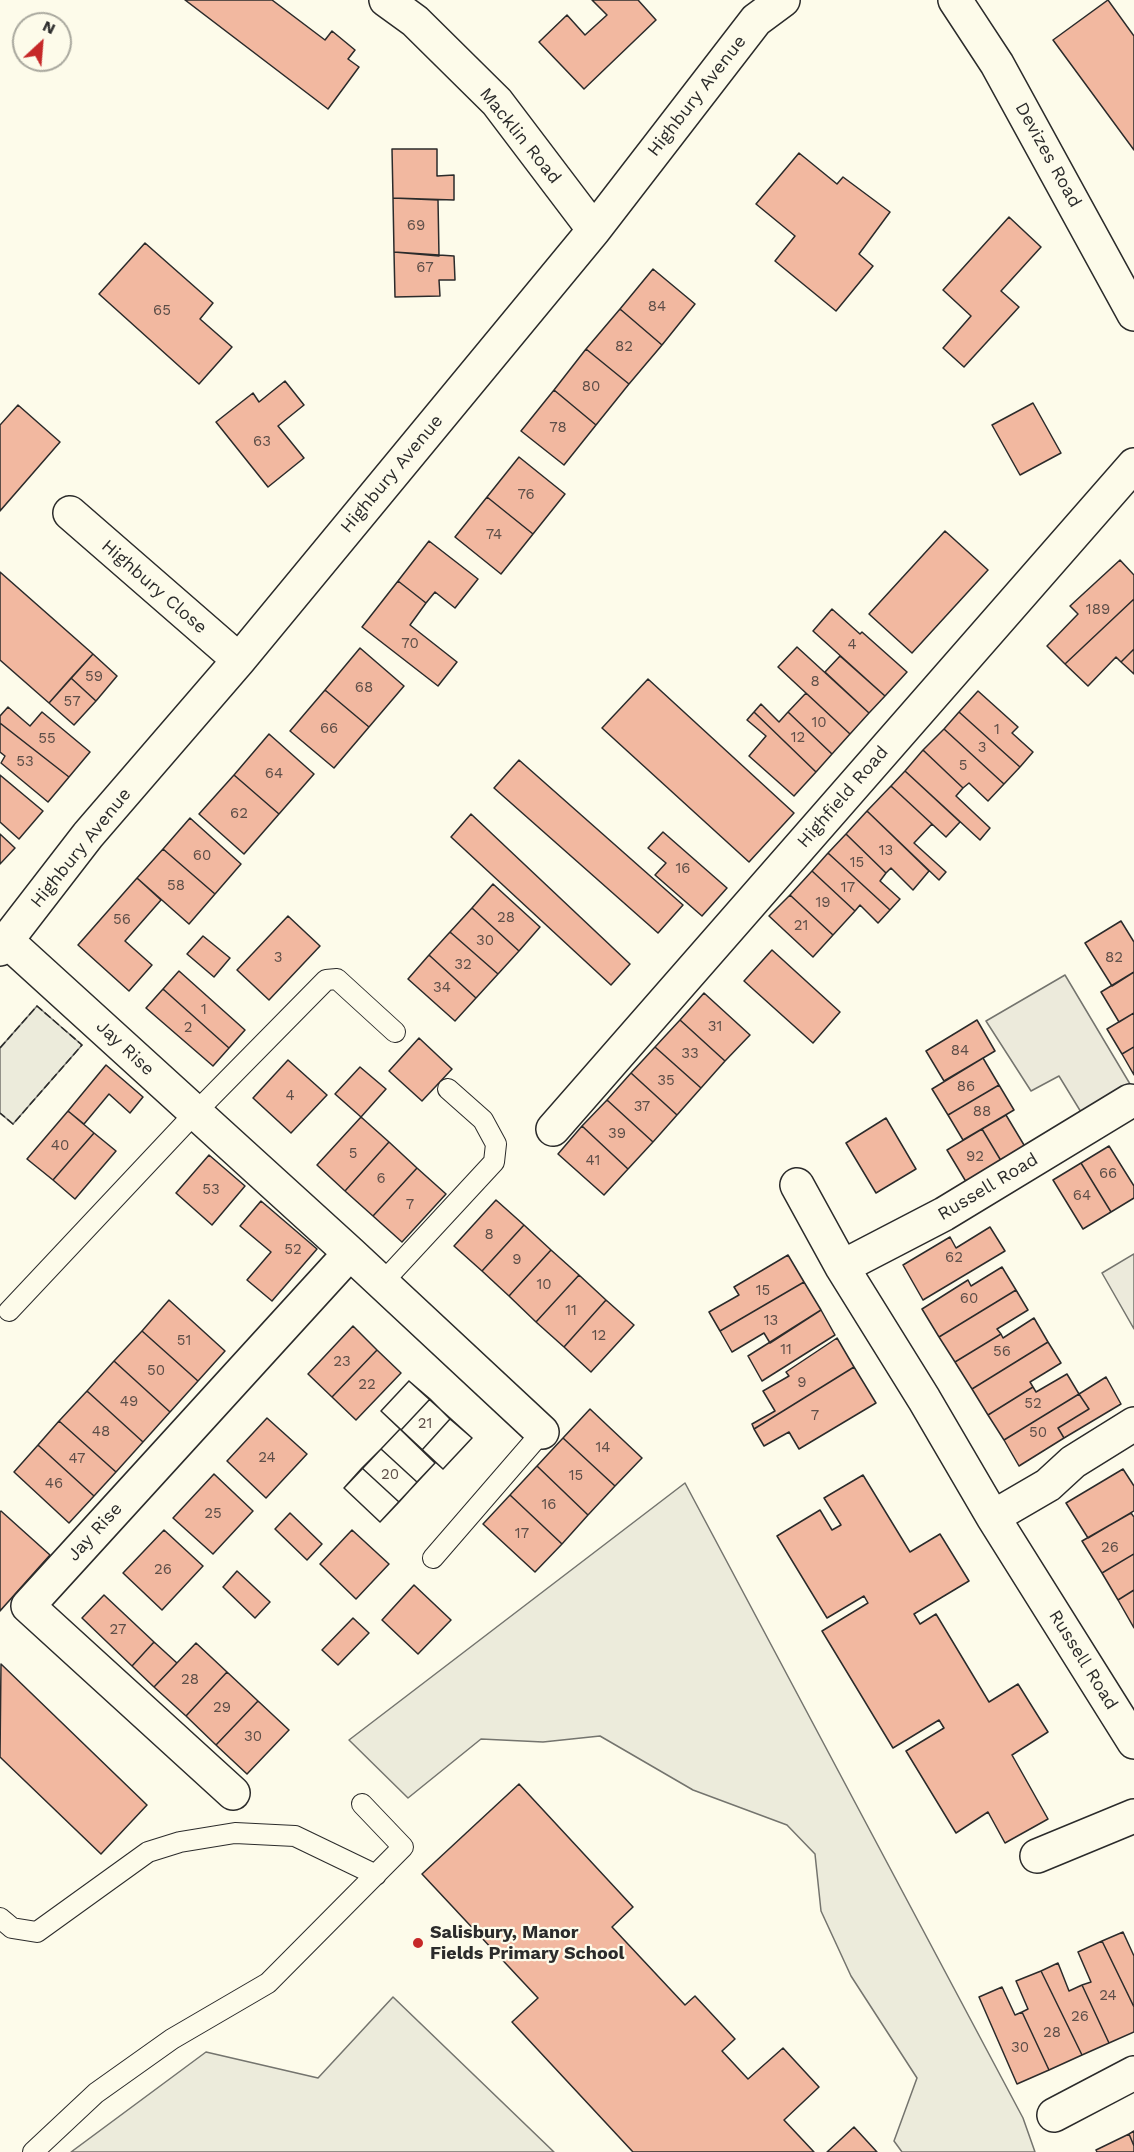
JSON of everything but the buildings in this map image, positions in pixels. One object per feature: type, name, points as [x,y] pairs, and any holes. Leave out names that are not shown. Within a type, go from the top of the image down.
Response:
[{"type":"street","name":"Macklin Road","points":[[386,0],[415,21],[497,102],[594,230]]},
{"type":"street","name":"Highbury Avenue","points":[[3,945],[88,835],[239,660],[594,230],[747,10],[783,0]]},
{"type":"street","name":"Devizes Road","points":[[955,0],[997,64],[1134,314]]},
{"type":"street","name":"Highfield Road","points":[[553,1129],[1134,465]]},
{"type":"street","name":"Highbury Close","points":[[70,513],[239,660]]},
{"type":"street","name":"Jay Rise","points":[[3,945],[195,1113],[350,1253],[542,1432]]},
{"type":"street","name":"Russell Road","points":[[842,1267],[944,1214],[1130,1101]]},
{"type":"street","name":"Russell Road","points":[[797,1185],[842,1267],[924,1399],[993,1517],[1134,1742]]},
{"type":"street","name":"Jay Rise","points":[[233,1793],[28,1606],[350,1253]]},
{"type":"street","points":[[993,1517],[1048,1485],[1073,1462],[1134,1424]]},
{"type":"street","points":[[1037,1856],[1134,1816]]},
{"type":"street","points":[[1054,2115],[1134,2073]]},
{"type":"lane","points":[[9,1311],[195,1113],[326,980],[338,980],[395,1032]]},
{"type":"lane","points":[[382,1283],[494,1162],[496,1144],[483,1120],[448,1089]]},
{"type":"lane","name":"Jay Rise","points":[[433,1558],[542,1432]]},
{"type":"lane","points":[[33,2152],[96,2093],[172,2039],[268,1983],[403,1847],[362,1804]]},
{"type":"lane","points":[[0,1918],[12,1928],[37,1932],[148,1852],[180,1842],[235,1833],[295,1836],[376,1875]]},
{"type":"shaded area","points":[[1065,975],[1133,1089],[1084,1117],[1059,1076],[1031,1091],[986,1021]]},
{"type":"shaded area","points":[[37,1006],[82,1045],[13,1124],[0,1113],[0,1048]]},
{"type":"shaded area","points":[[1134,1254],[1134,1329],[1102,1273]]},
{"type":"shaded area","points":[[685,1483],[1023,2118],[1035,2152],[902,2152],[894,2141],[917,2078],[851,1976],[821,1911],[815,1854],[787,1825],[693,1790],[600,1736],[543,1742],[481,1739],[408,1798],[349,1740]]},
{"type":"shaded area","points":[[393,1997],[554,2152],[71,2152],[206,2052],[318,2078]]},
{"type":"fence","points":[[0,1048],[37,1006],[82,1045],[13,1124],[0,1113]]},
{"type":"place","name":"Salisbury, Manor Fields Primary School","points":[[418,1943]]}]
